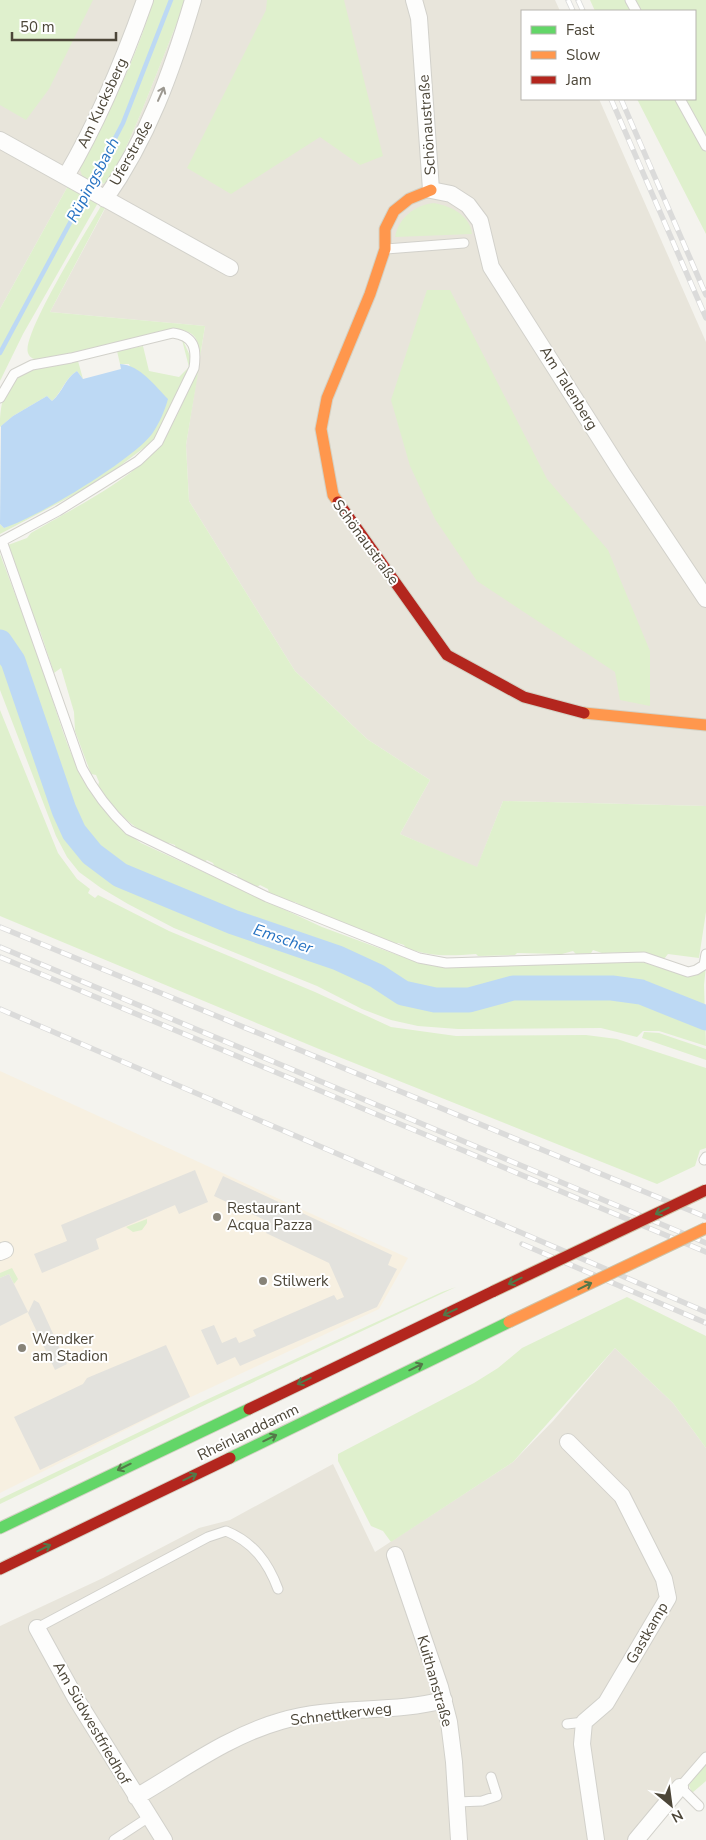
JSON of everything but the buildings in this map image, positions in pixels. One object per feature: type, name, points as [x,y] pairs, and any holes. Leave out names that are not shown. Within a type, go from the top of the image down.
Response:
[{"type":"main road","name":"Schönaustraße","points":[[431,190],[409,199],[394,211],[385,229],[385,249],[370,294],[327,398],[321,429],[333,495],[447,655],[524,697],[581,713],[706,725]]},
{"type":"main road","name":"Rheinlanddamm","points":[[0,1528],[706,1190]]},
{"type":"main road","name":"Rheinlanddamm","points":[[0,1569],[706,1228]]},
{"type":"street","name":"Am Kucksberg","points":[[71,179],[85,143],[124,59],[144,0]]},
{"type":"street","name":"Uferstraße","points":[[193,0],[173,68],[154,111],[120,177],[102,197],[230,268]]},
{"type":"street","name":"Schönaustraße","points":[[414,0],[419,18],[431,190]]},
{"type":"street","points":[[0,140],[102,197]]},
{"type":"street","name":"Am Talenberg","points":[[431,190],[451,194],[468,205],[480,221],[491,267],[622,473],[706,599]]},
{"type":"street","name":"Gastkamp","points":[[568,1442],[622,1496],[664,1579],[668,1598],[606,1703],[584,1722]]},
{"type":"street","name":"Kuithanstraße","points":[[395,1555],[444,1700],[454,1762],[459,1840]]},
{"type":"street","name":"Am Südwestfriedhof","points":[[37,1628],[75,1697],[164,1840]]},
{"type":"street","name":"Schnettkerweg","points":[[136,1797],[236,1737],[282,1720],[332,1712],[424,1705],[444,1700]]},
{"type":"street","points":[[584,1722],[582,1744],[596,1840]]},
{"type":"street","points":[[636,1840],[680,1788]]},
{"type":"lane","points":[[681,100],[706,146]]},
{"type":"lane","points":[[385,249],[464,243]]},
{"type":"lane","points":[[0,398],[14,374],[32,365],[71,358],[173,333],[185,335],[191,340],[196,357],[194,368],[158,442],[138,461],[96,489],[2,541],[82,768],[94,792],[111,813],[129,830],[267,897],[419,958],[446,962],[644,957],[688,972],[704,965],[706,954]]},
{"type":"lane","points":[[37,1628],[208,1537],[226,1531],[240,1536],[260,1555],[271,1568],[278,1589]]},
{"type":"lane","points":[[567,1724],[584,1722]]},
{"type":"lane","points":[[699,1806],[680,1788],[706,1757]]},
{"type":"lane","points":[[457,1802],[482,1801],[497,1796],[492,1776]]},
{"type":"lane","points":[[114,1840],[149,1817]]},
{"type":"shaded area","points":[[0,0],[153,0],[146,24],[100,128],[95,185],[106,183],[114,175],[186,0],[555,0],[560,10],[521,10],[521,100],[599,100],[706,342],[706,806],[503,801],[477,868],[400,834],[430,780],[367,739],[295,671],[189,501],[186,445],[205,326],[50,312],[105,209],[69,184],[0,309]]},
{"type":"shaded area","points":[[0,1071],[408,1258],[379,1309],[191,1397],[0,1493]]},
{"type":"shaded area","points":[[195,1170],[208,1202],[179,1214],[175,1205],[96,1239],[99,1249],[42,1273],[34,1254],[67,1241],[61,1225]]},
{"type":"shaded area","points":[[223,1176],[392,1255],[388,1265],[397,1269],[377,1307],[240,1366],[235,1357],[217,1365],[201,1330],[214,1325],[222,1343],[236,1337],[239,1343],[256,1336],[253,1330],[334,1295],[337,1300],[344,1297],[329,1263],[266,1233],[271,1223],[214,1196]]},
{"type":"shaded area","points":[[9,1274],[28,1312],[0,1326],[0,1278]]},
{"type":"shaded area","points":[[34,1300],[39,1303],[67,1364],[55,1370],[28,1313]]},
{"type":"shaded area","points":[[166,1345],[190,1397],[40,1470],[14,1417],[83,1384],[87,1378]]},
{"type":"shaded area","points":[[615,1348],[673,1403],[706,1448],[706,1753],[632,1840],[0,1840],[0,1626],[103,1578],[199,1528],[230,1520],[333,1464],[375,1552],[513,1462],[553,1421]]},
{"type":"green space","points":[[0,0],[93,0],[49,89],[26,120],[0,105]]},
{"type":"green space","points":[[153,0],[186,0],[114,175],[106,183],[95,185],[83,178],[79,167],[111,106],[130,64]]},
{"type":"green space","points":[[267,0],[344,0],[383,156],[360,165],[320,137],[231,194],[187,168],[266,10]]},
{"type":"green space","points":[[590,0],[627,0],[632,10],[595,10]]},
{"type":"green space","points":[[633,0],[706,0],[706,142],[683,100],[696,100],[696,10],[638,10]]},
{"type":"green space","points":[[638,100],[679,100],[706,152],[706,234]]},
{"type":"green space","points":[[69,184],[99,201],[23,334],[0,381],[0,309]]},
{"type":"green space","points":[[434,203],[447,206],[464,217],[472,234],[395,237],[400,224],[408,214],[420,206]]},
{"type":"green space","points":[[101,206],[105,208],[50,312],[205,326],[200,357],[198,344],[194,336],[186,331],[173,329],[52,359],[38,360],[32,358],[28,353],[29,342],[45,304]]},
{"type":"green space","points":[[427,290],[450,290],[547,479],[608,550],[650,651],[650,706],[620,700],[615,672],[477,581],[435,519],[410,466],[391,400]]},
{"type":"green space","points":[[181,336],[191,358],[190,367],[158,435],[100,481],[0,534],[0,524],[4,528],[82,487],[118,462],[152,433],[129,364],[120,364],[117,351],[143,346],[149,371],[179,377],[189,367]]},
{"type":"green space","points":[[78,361],[83,379],[77,371],[69,377],[52,401],[47,396],[13,416],[0,427],[1,408],[6,393],[12,383],[21,375],[33,370]]},
{"type":"green space","points":[[199,367],[186,445],[189,501],[295,671],[367,739],[430,780],[400,834],[477,867],[503,801],[706,806],[706,912],[699,958],[668,954],[664,959],[641,952],[602,953],[593,950],[591,953],[576,954],[573,951],[562,954],[517,953],[515,955],[478,956],[476,954],[441,955],[415,951],[398,943],[395,945],[319,913],[316,914],[295,902],[292,903],[269,893],[268,889],[260,885],[257,887],[238,878],[237,875],[215,867],[213,863],[207,860],[204,862],[176,849],[175,845],[169,843],[166,845],[155,840],[127,820],[112,805],[98,786],[99,782],[96,775],[91,774],[75,731],[74,712],[61,668],[54,673],[8,545],[27,538],[31,533],[101,492],[137,468],[151,455],[162,442],[172,424]]},
{"type":"green space","points":[[0,554],[76,765],[87,786],[101,806],[119,825],[141,843],[322,927],[419,963],[461,967],[638,961],[689,975],[706,966],[704,985],[706,1046],[659,1031],[643,1031],[637,1037],[601,1028],[458,1029],[418,1026],[391,1020],[362,1009],[317,986],[174,928],[101,888],[79,872],[67,857],[56,836],[0,690]]},
{"type":"green space","points":[[0,710],[58,853],[77,879],[90,889],[88,893],[95,898],[98,895],[169,931],[315,992],[391,1027],[456,1036],[586,1035],[617,1039],[706,1068],[706,1148],[700,1150],[695,1166],[657,1184],[319,1049],[0,916]]},
{"type":"green space","points":[[644,1032],[659,1033],[706,1049],[706,1060],[642,1038]]},
{"type":"green space","points":[[147,1219],[147,1223],[142,1230],[133,1232],[126,1227]]},
{"type":"green space","points":[[12,1268],[18,1279],[14,1284],[9,1274],[0,1278],[0,1273]]},
{"type":"green space","points":[[456,1287],[0,1504],[0,1499],[208,1399]]},
{"type":"green space","points":[[627,1297],[706,1336],[706,1448],[673,1403],[615,1348],[513,1462],[391,1542],[383,1531],[371,1526],[338,1461],[338,1454],[474,1383],[498,1368],[522,1348]]},
{"type":"green space","points":[[706,1762],[706,1781],[692,1793],[688,1783]]},
{"type":"water","points":[[120,364],[127,365],[141,372],[168,399],[162,417],[152,434],[125,459],[83,487],[39,512],[4,528],[0,524],[1,426],[13,416],[47,396],[52,401],[70,377],[77,371],[83,379],[121,369]]},
{"type":"waterway","name":"Rüpingsbach","points":[[90,186],[123,123],[171,0]]},
{"type":"waterway","name":"Rüpingsbach","points":[[0,353],[86,193]]},
{"type":"waterway","name":"Emscher","points":[[0,642],[13,661],[64,810],[74,832],[92,854],[120,875],[233,922],[338,958],[377,976],[403,993],[435,1000],[469,1000],[513,988],[612,988],[641,992],[706,1018]]},
{"type":"railway","points":[[568,0],[573,10]]},
{"type":"railway","points":[[578,0],[583,10]]},
{"type":"railway","points":[[611,100],[706,318]]},
{"type":"railway","points":[[621,100],[706,295]]},
{"type":"railway","points":[[0,927],[706,1217]]},
{"type":"railway","points":[[0,947],[706,1243]]},
{"type":"railway","points":[[0,957],[706,1252]]},
{"type":"railway","points":[[0,1009],[706,1312]]},
{"type":"railway","points":[[522,1244],[706,1323]]},
{"type":"traffic: fast","points":[[230,1458],[509,1322]]},
{"type":"traffic: fast","points":[[0,1528],[249,1409]]},
{"type":"traffic: slow","points":[[338,502],[333,495],[321,429],[327,398],[370,294],[385,249],[385,229],[394,211],[409,199],[431,190]]},
{"type":"traffic: slow","points":[[584,713],[706,725]]},
{"type":"traffic: slow","points":[[509,1322],[706,1228]]},
{"type":"traffic: jam","points":[[338,502],[447,655],[524,697],[584,713]]},
{"type":"traffic: jam","points":[[494,1291],[706,1190]]},
{"type":"traffic: jam","points":[[249,1409],[494,1291]]},
{"type":"traffic: jam","points":[[0,1569],[230,1458]]},
{"type":"place","name":"Restaurant Acqua Pazza","points":[[217,1217]]},
{"type":"place","name":"Stilwerk","points":[[263,1281]]},
{"type":"place","name":"Wendker am Stadion","points":[[22,1348]]}]
